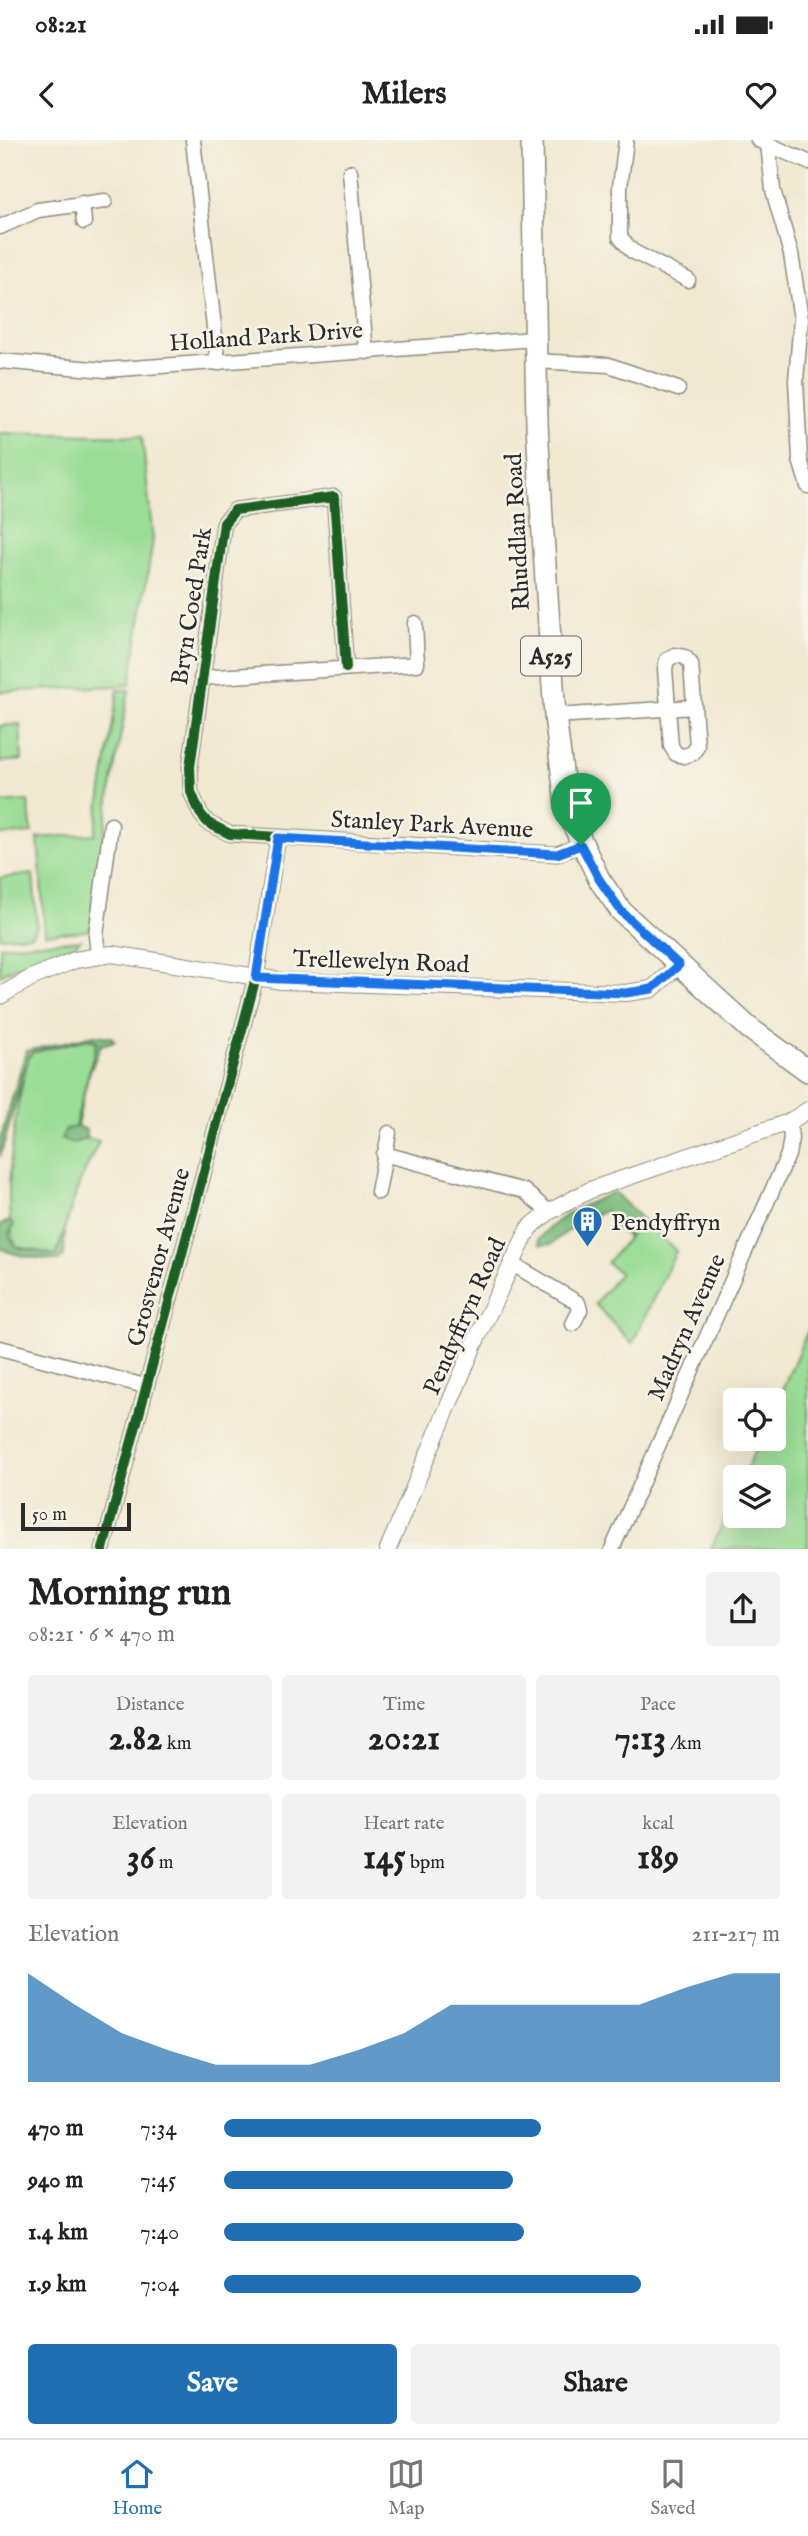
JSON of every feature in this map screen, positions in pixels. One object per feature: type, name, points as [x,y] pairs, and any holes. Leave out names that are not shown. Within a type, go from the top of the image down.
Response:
[{"type":"main road","name":"Rhuddlan Road","points":[[532,140],[536,361],[555,716],[567,811],[599,879],[621,911],[749,1028],[808,1071]]},
{"type":"street","points":[[193,140],[218,363]]},
{"type":"street","points":[[626,140],[620,187],[620,237],[632,251],[688,280]]},
{"type":"street","points":[[763,142],[808,162]]},
{"type":"street","points":[[763,142],[791,254],[801,319],[796,380],[800,460],[808,485]]},
{"type":"street","points":[[350,172],[366,352]]},
{"type":"street","points":[[0,227],[38,210],[105,201]]},
{"type":"street","points":[[82,203],[84,222]]},
{"type":"street","name":"Holland Park Drive","points":[[0,360],[105,370],[535,339]]},
{"type":"street","points":[[536,361],[609,365],[678,389]]},
{"type":"street","name":"Bryn Coed Park","points":[[278,838],[218,830],[208,823],[194,801],[190,767],[224,523],[228,515],[235,510],[334,497],[346,668]]},
{"type":"street","name":"Bryn Coed Park","points":[[201,678],[417,664],[415,623]]},
{"type":"street","points":[[675,655],[685,657],[691,664],[697,746],[693,753],[684,756],[676,754],[671,747],[668,708],[665,664],[675,655]]},
{"type":"street","points":[[555,716],[694,707]]},
{"type":"street","points":[[98,955],[96,935],[111,825]]},
{"type":"street","name":"Stanley Park Avenue","points":[[278,838],[557,854],[581,845]]},
{"type":"street","name":"Grosvenor Avenue","points":[[103,1549],[256,978],[278,838]]},
{"type":"street","name":"Trellewelyn Road","points":[[0,996],[31,978],[75,960],[98,955],[142,956],[256,978],[626,993],[652,989],[679,965]]},
{"type":"street","name":"Pendyffryn Road","points":[[388,1549],[511,1263],[529,1228],[549,1212],[590,1190],[627,1175],[789,1122],[808,1110]]},
{"type":"street","name":"Madryn Avenue","points":[[612,1549],[788,1155],[791,1138],[789,1122]]},
{"type":"street","points":[[378,1192],[389,1133]]},
{"type":"street","points":[[384,1154],[524,1191],[549,1212]]},
{"type":"street","points":[[511,1263],[578,1303],[580,1310],[573,1324]]},
{"type":"street","points":[[0,1348],[145,1386]]},
{"type":"green space","points":[[0,433],[142,436],[153,540],[130,685],[0,692]]},
{"type":"green space","points":[[118,690],[129,690],[110,793],[93,925],[87,931],[45,934],[38,838],[95,834]]},
{"type":"green space","points":[[20,724],[22,760],[0,762],[0,726]]},
{"type":"green space","points":[[28,801],[32,833],[0,835],[0,803]]},
{"type":"green space","points":[[33,874],[37,926],[31,935],[0,937],[0,878]]},
{"type":"green space","points":[[80,940],[75,945],[40,956],[0,975],[0,946]]},
{"type":"green space","points":[[94,1035],[111,1037],[115,1041],[101,1045],[88,1077],[97,1041],[86,1039],[32,1053],[0,1157],[0,1140],[26,1051]]},
{"type":"green space","points":[[86,1039],[97,1041],[75,1127],[77,1142],[86,1138],[99,1141],[79,1184],[56,1255],[16,1247],[11,1229],[9,1182],[19,1101],[29,1056]]},
{"type":"green space","points":[[86,1085],[77,1126],[86,1130],[86,1138],[71,1144],[61,1138],[67,1129],[75,1127]]},
{"type":"green space","points":[[614,1192],[643,1220],[628,1237],[615,1226],[606,1210],[569,1230],[552,1244],[540,1245],[538,1240],[554,1223],[582,1206]]},
{"type":"green space","points":[[643,1220],[676,1251],[632,1344],[595,1304],[620,1273],[607,1263]]},
{"type":"green space","points":[[9,1221],[14,1224],[9,1235],[16,1247],[56,1255],[65,1231],[64,1256],[58,1261],[0,1248],[0,1225]]},
{"type":"green space","points":[[808,1330],[808,1549],[711,1549],[723,1522],[723,1528],[786,1528],[786,1465],[748,1465],[755,1451],[786,1451],[786,1388],[783,1388]]},
{"type":"cycle path","points":[[346,668],[334,497],[235,510],[224,523],[190,767],[191,792],[200,813],[208,823],[230,834],[557,854],[581,845]]},
{"type":"cycle path","points":[[103,1549],[256,977],[278,838]]},
{"type":"place","name":"Pendyffryn","points":[[588,1249]]},
{"type":"route","points":[[278,838],[557,854],[581,845],[599,879],[621,911],[679,965],[652,989],[626,993],[256,978],[278,838]]}]
